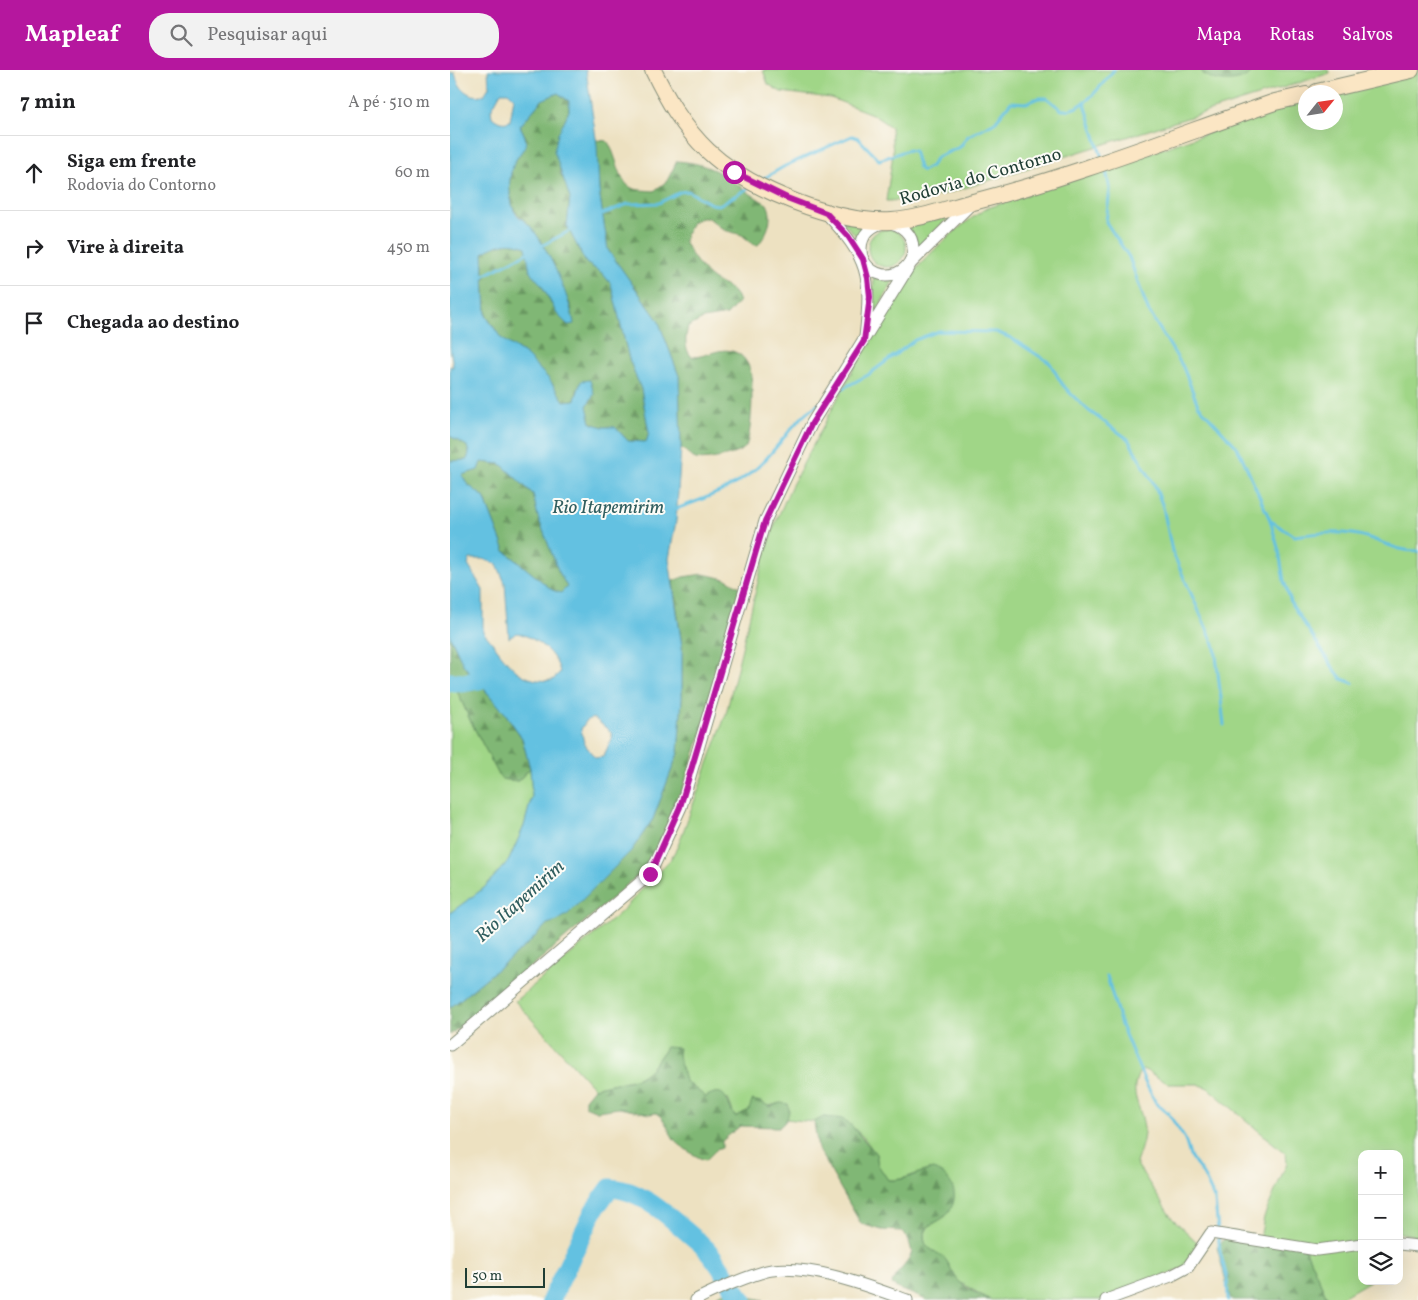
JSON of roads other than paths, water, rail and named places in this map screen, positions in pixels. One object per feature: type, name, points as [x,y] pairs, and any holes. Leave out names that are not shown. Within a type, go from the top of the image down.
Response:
[{"type":"main road","name":"Rodovia do Contorno","points":[[653,70],[672,109],[708,151],[734,172],[787,198],[826,213],[890,221],[922,216],[1009,193],[1275,102],[1298,97]]},
{"type":"main road","points":[[1343,86],[1411,70]]},
{"type":"street","points":[[826,213],[848,236],[873,271],[888,275],[896,274],[911,263],[973,202]]},
{"type":"street","points":[[450,1045],[650,874],[680,807],[765,521],[812,423],[864,341],[911,263],[913,251],[910,238],[902,228],[890,221],[874,226],[864,237],[861,252],[870,297],[864,341]]},
{"type":"street","points":[[1106,1300],[1171,1276],[1188,1267],[1211,1232],[1317,1250],[1358,1245]]},
{"type":"street","points":[[1403,1244],[1418,1246]]},
{"type":"street","points":[[696,1300],[711,1291],[771,1270],[821,1273],[907,1300]]},
{"type":"water","name":"Rio Itapemirim","points":[[488,70],[586,70],[597,145],[599,190],[608,250],[658,320],[679,376],[681,448],[676,521],[669,559],[682,646],[682,698],[678,753],[653,819],[631,851],[568,914],[557,921],[547,924],[530,942],[450,1008],[450,913],[484,888],[509,860],[524,826],[532,796],[530,768],[522,738],[505,713],[464,666],[450,636],[450,461],[467,460],[469,453],[467,446],[450,436],[450,366],[453,367],[450,347],[450,73],[455,73],[459,84],[469,94],[484,95],[489,87]],"holes":[[[501,92],[508,92],[514,98],[510,121],[496,120],[492,117],[491,110]],[[558,93],[569,101],[569,111],[558,134],[554,151],[570,198],[567,226],[586,263],[602,273],[611,284],[629,359],[641,389],[649,433],[646,442],[628,441],[615,427],[603,427],[591,423],[587,406],[594,394],[590,380],[581,381],[575,400],[564,401],[549,379],[527,356],[501,338],[486,316],[483,253],[499,245],[509,243],[526,247],[530,272],[541,284],[557,314],[568,325],[574,324],[568,300],[551,260],[538,236],[514,211],[511,198],[511,171],[526,143],[520,126],[542,100]],[[481,462],[501,464],[533,494],[538,517],[558,570],[567,587],[561,593],[552,590],[505,551],[484,497],[467,484],[462,475],[478,470]],[[470,559],[483,559],[497,564],[505,583],[509,638],[517,633],[531,638],[544,647],[554,658],[560,672],[553,680],[529,678],[520,673],[505,659],[483,632],[483,590],[468,565]],[[594,718],[611,732],[612,739],[603,757],[595,758],[584,743],[581,729],[587,720]]]},
{"type":"waterway","points":[[761,180],[785,166],[852,136],[858,138],[879,160],[908,150],[914,151],[919,168],[922,171],[931,166],[937,157],[960,147],[968,136],[995,122],[1011,102],[1026,103],[1038,98],[1047,98],[1062,110],[1078,107],[1092,96],[1114,70]]},
{"type":"waterway","points":[[1084,101],[1102,158]]},
{"type":"waterway","points":[[1105,166],[1110,189],[1106,222],[1129,257],[1148,310],[1183,367],[1198,405],[1236,446],[1242,457],[1270,520],[1279,551],[1284,581],[1292,605],[1334,669],[1342,679],[1353,683]]},
{"type":"waterway","points":[[600,215],[628,204],[659,203],[680,192],[688,191],[711,204],[719,205],[750,187]]},
{"type":"waterway","points":[[541,246],[573,229]]},
{"type":"waterway","points":[[481,277],[531,251]]},
{"type":"waterway","points":[[836,392],[868,375],[915,340],[939,331],[996,332],[1011,338],[1050,363],[1062,384],[1071,394],[1089,411],[1128,439],[1155,486],[1163,507],[1172,551],[1215,647],[1224,725]]},
{"type":"waterway","points":[[673,510],[722,491],[745,478],[765,460],[803,416],[819,404]]},
{"type":"waterway","points":[[1271,521],[1294,536],[1322,533],[1360,535],[1398,548],[1418,551]]},
{"type":"waterway","name":"Rio Itapemirim","points":[[450,682],[463,683],[496,677]]},
{"type":"waterway","points":[[1107,976],[1121,1025],[1145,1082],[1156,1103],[1168,1113],[1185,1139],[1190,1156],[1204,1176],[1215,1200],[1220,1252],[1227,1278],[1228,1300]]},
{"type":"waterway","points":[[551,1300],[594,1210],[610,1188],[635,1194],[647,1200],[669,1217],[706,1249],[743,1300]]}]
